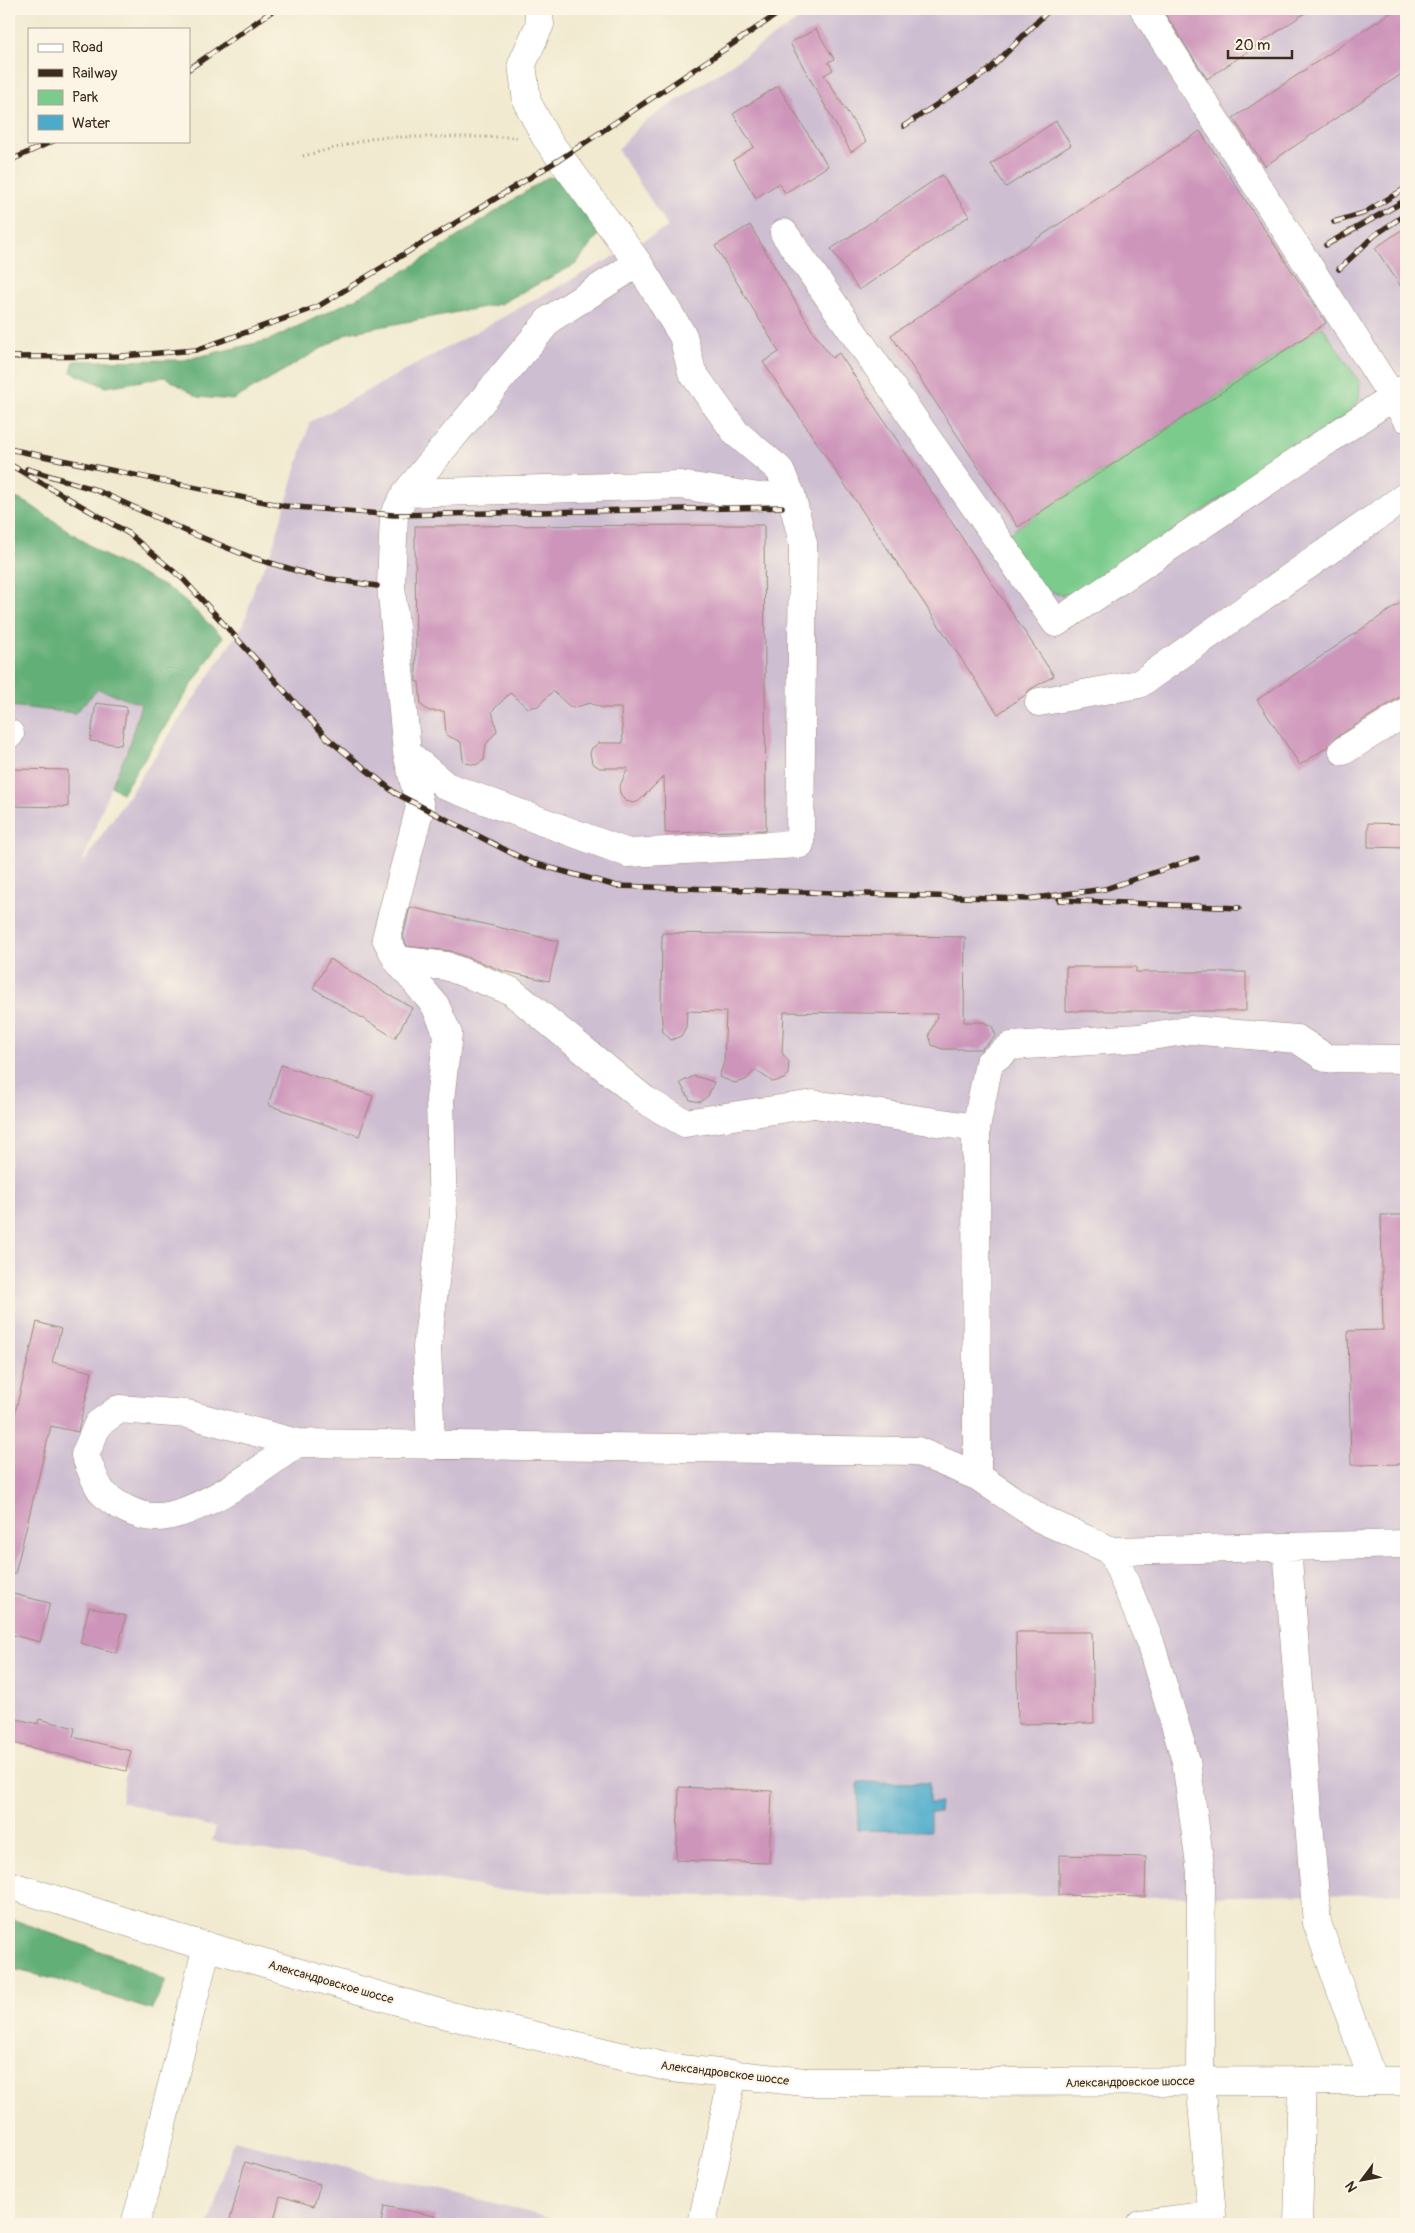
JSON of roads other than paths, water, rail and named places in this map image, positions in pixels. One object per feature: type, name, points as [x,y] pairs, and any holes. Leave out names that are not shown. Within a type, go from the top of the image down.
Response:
[{"type":"main road","points":[[407,753],[446,786],[628,853],[800,844],[803,543],[791,494],[779,469],[736,433],[692,372],[684,336],[638,263],[546,138],[527,102],[522,64],[540,24],[538,9]]},
{"type":"main road","points":[[784,232],[1056,623],[1402,401],[1144,9]]},
{"type":"main road","points":[[431,1446],[427,1347],[443,1216],[440,1099],[448,1034],[435,1005],[396,960],[386,938],[420,807],[407,753],[391,585],[394,515],[406,493],[550,318],[638,263]]},
{"type":"main road","points":[[406,493],[680,485],[759,497],[791,494]]},
{"type":"main road","points":[[1039,702],[1139,684],[1406,496]]},
{"type":"main road","points":[[1343,751],[1406,712]]},
{"type":"main road","points":[[396,960],[446,966],[511,991],[644,1100],[685,1123],[814,1104],[976,1128]]},
{"type":"main road","points":[[977,1476],[976,1128],[989,1063],[1011,1046],[1139,1038],[1190,1030],[1297,1039],[1326,1058],[1406,1058]]},
{"type":"main road","points":[[298,1443],[244,1481],[183,1511],[157,1517],[130,1511],[102,1492],[85,1455],[98,1424],[119,1409],[187,1414],[298,1443],[917,1451],[977,1476],[1041,1519],[1112,1551],[1406,1544]]},
{"type":"main road","points":[[1287,1547],[1317,1923],[1373,2081]]},
{"type":"main road","points":[[1112,1551],[1150,1642],[1186,1760],[1201,1872],[1200,2081],[1212,2214],[1140,2224]]},
{"type":"main road","name":"Александровское шоссе","points":[[9,1885],[207,1946],[443,2014],[671,2068],[805,2082],[937,2084],[1406,2081]]},
{"type":"main road","points":[[135,2224],[207,1946]]},
{"type":"main road","points":[[702,2224],[733,2074]]},
{"type":"main road","points":[[1298,2224],[1302,2081]]},
{"type":"water","points":[[858,1782],[929,1783],[929,1803],[940,1803],[939,1813],[930,1813],[930,1831],[858,1830]]},
{"type":"railway","points":[[190,68],[275,9]]},
{"type":"railway","points":[[9,357],[122,356],[196,350],[317,307],[562,158],[785,9]]},
{"type":"railway","points":[[904,126],[988,71],[1050,9]]},
{"type":"railway","points":[[9,161],[51,142]]},
{"type":"railway","points":[[1334,222],[1364,213],[1406,188]]},
{"type":"railway","points":[[1326,245],[1406,200]]},
{"type":"railway","points":[[1339,269],[1375,235],[1406,214]]},
{"type":"railway","points":[[9,449],[284,506],[394,515],[782,507]]},
{"type":"railway","points":[[9,464],[128,533],[184,580],[327,738],[395,793],[529,862],[617,886],[1027,899],[1105,889],[1197,858]]},
{"type":"railway","points":[[27,469],[96,490],[188,532],[250,557],[318,577],[377,586]]},
{"type":"railway","points":[[1059,900],[1239,908]]}]
